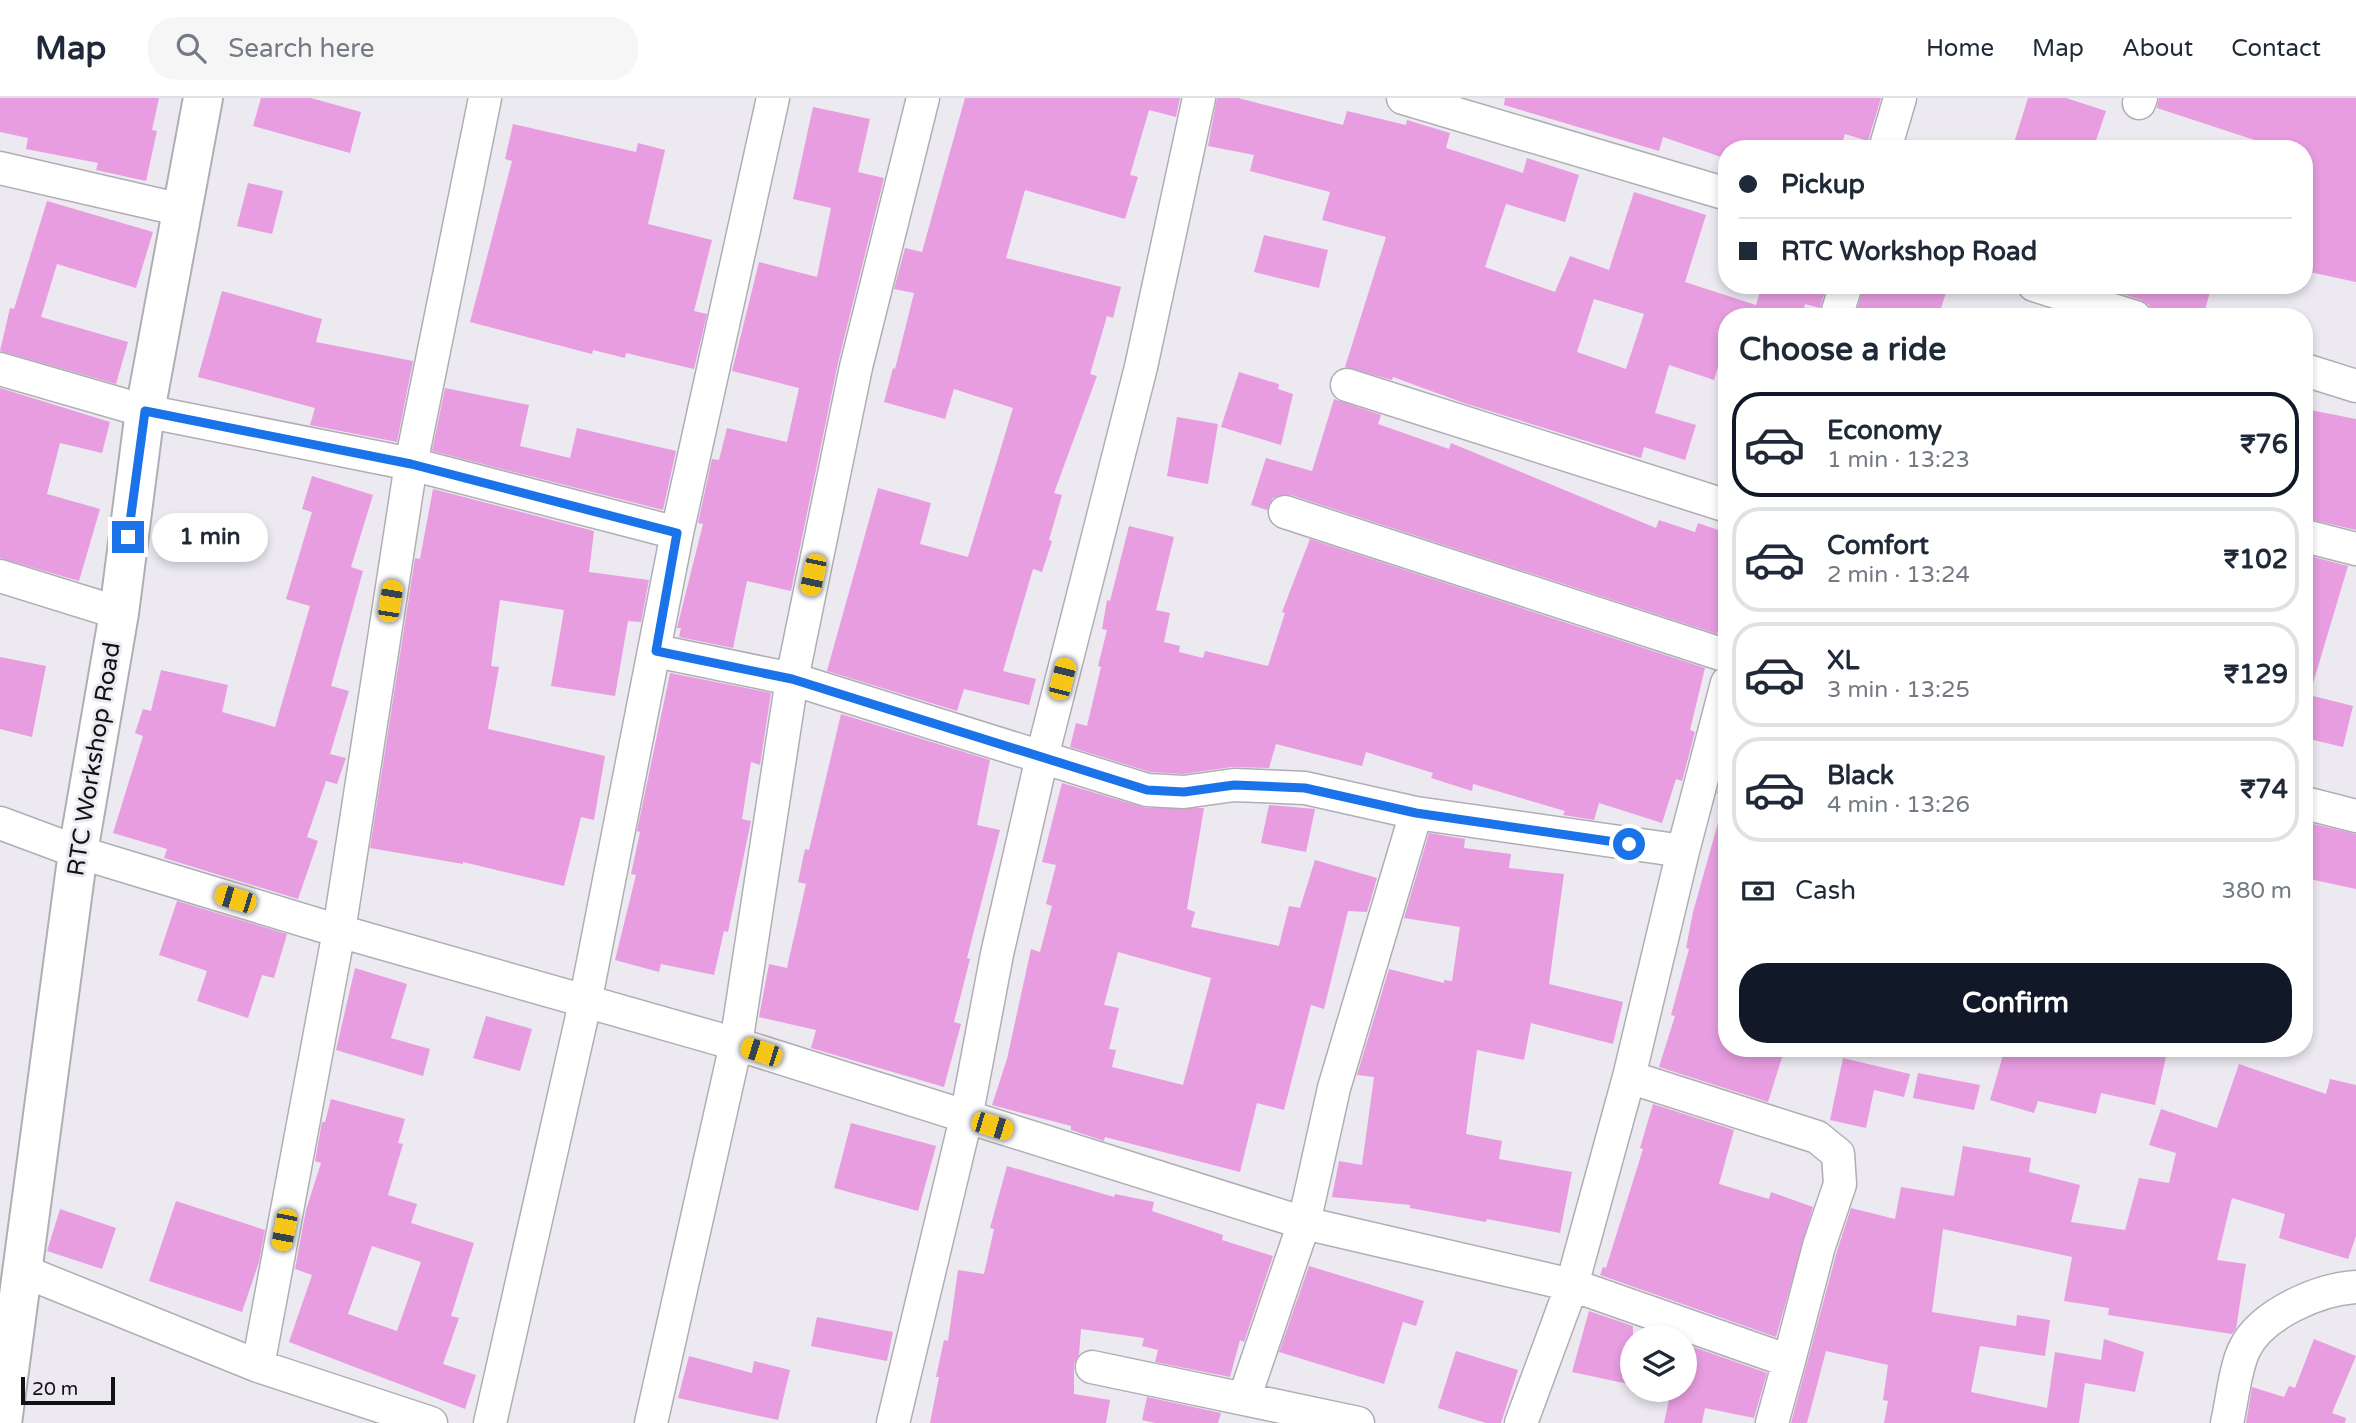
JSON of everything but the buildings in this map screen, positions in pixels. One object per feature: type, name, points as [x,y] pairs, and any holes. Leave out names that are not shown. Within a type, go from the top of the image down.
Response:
[{"type":"street","name":"RTC Workshop Road","points":[[2,1423],[78,852],[119,613],[145,411],[203,98]]},
{"type":"street","points":[[258,1366],[339,930],[411,464],[485,98]]},
{"type":"street","points":[[490,1423],[585,1003],[677,533],[773,98]]},
{"type":"street","points":[[651,1423],[736,1044],[792,679],[856,367],[923,98]]},
{"type":"street","points":[[893,1423],[966,1118],[997,954],[1042,757],[1141,367],[1199,98]]},
{"type":"street","points":[[1404,98],[1718,191]]},
{"type":"street","points":[[1888,140],[1900,98]]},
{"type":"street","points":[[0,168],[182,210]]},
{"type":"street","points":[[2062,294],[2107,308]]},
{"type":"street","points":[[0,369],[145,411],[411,464],[677,533]]},
{"type":"street","points":[[2313,373],[2356,386]]},
{"type":"street","points":[[1347,386],[1718,503]]},
{"type":"street","points":[[1285,512],[1718,653]]},
{"type":"street","points":[[2313,538],[2356,550]]},
{"type":"street","points":[[0,576],[119,613]]},
{"type":"street","points":[[656,651],[792,679],[1147,790],[1184,792],[1234,785],[1305,788],[1416,813],[1683,851]]},
{"type":"street","points":[[1521,1423],[1572,1285],[1629,1077],[1683,851],[1718,732]]},
{"type":"street","points":[[2313,805],[2356,816]]},
{"type":"street","points":[[1244,1399],[1304,1223],[1334,1088],[1416,813]]},
{"type":"street","points":[[0,823],[78,852],[585,1003],[736,1044],[1304,1223],[1572,1285],[1789,1361]]},
{"type":"street","points":[[1629,1077],[1817,1137],[1838,1154],[1840,1184],[1819,1246],[1772,1423]]},
{"type":"street","points":[[23,1271],[258,1366],[430,1423]]},
{"type":"street","points":[[2227,1423],[2245,1348],[2254,1338],[2280,1311],[2334,1288],[2356,1287]]},
{"type":"street","points":[[1092,1367],[1358,1423]]},
{"type":"route","points":[[128,537],[145,411],[411,464],[677,533],[656,651],[792,679],[1147,790],[1184,792],[1234,785],[1305,788],[1416,813],[1629,844]]}]
